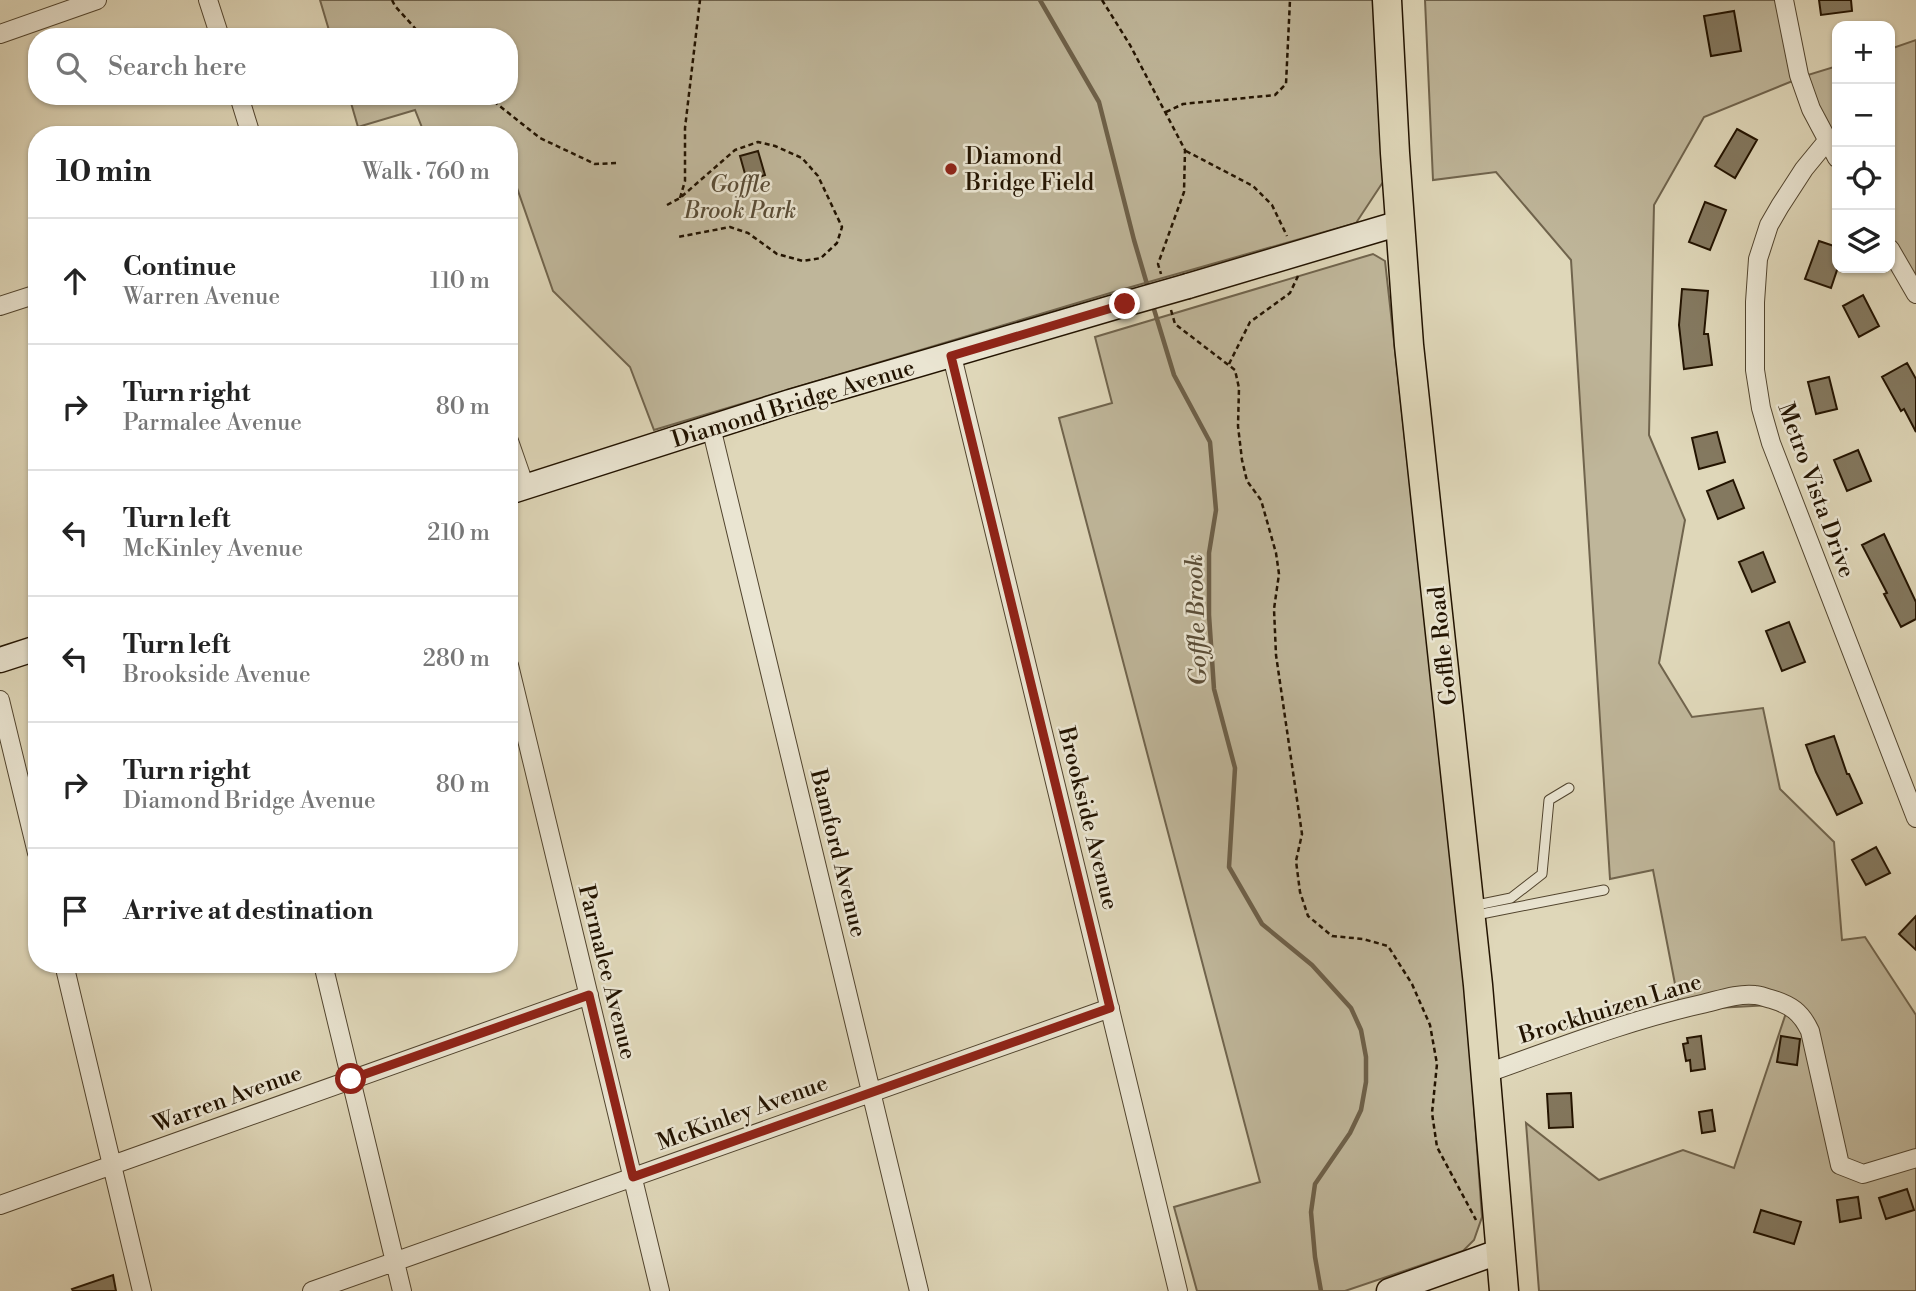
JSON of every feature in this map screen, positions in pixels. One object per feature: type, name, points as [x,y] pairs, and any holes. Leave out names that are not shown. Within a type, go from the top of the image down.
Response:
[{"type":"main road","name":"Goffle Road","points":[[1387,0],[1400,223],[1414,394],[1487,1073],[1504,1291]]},
{"type":"street","points":[[0,34],[97,0]]},
{"type":"street","points":[[208,0],[217,28]]},
{"type":"street","points":[[1783,0],[1799,75],[1811,109],[1832,150]]},
{"type":"street","points":[[242,105],[248,126]]},
{"type":"street","name":"Metro Vista Drive","points":[[1827,141],[1804,169],[1780,206],[1769,225],[1760,250],[1755,302],[1755,370],[1771,443],[1916,818]]},
{"type":"street","name":"Diamond Bridge Avenue","points":[[518,490],[711,427],[1125,304],[1178,293],[1400,223]]},
{"type":"street","points":[[1895,258],[1916,294]]},
{"type":"street","points":[[0,306],[28,297]]},
{"type":"street","name":"Brookside Avenue","points":[[951,356],[1178,1291]]},
{"type":"street","name":"Bamford Avenue","points":[[711,427],[919,1291]]},
{"type":"street","points":[[0,660],[28,651]]},
{"type":"street","points":[[0,701],[28,816]]},
{"type":"street","name":"Parmalee Avenue","points":[[518,702],[660,1291]]},
{"type":"street","points":[[66,973],[142,1291]]},
{"type":"street","points":[[325,973],[402,1291]]},
{"type":"street","name":"Warren Avenue","points":[[0,1205],[589,995]]},
{"type":"street","name":"Brockhuizen Lane","points":[[1487,1073],[1671,1010],[1737,996],[1756,995],[1783,1002],[1804,1018],[1810,1031],[1840,1165],[1863,1174],[1916,1158]]},
{"type":"street","name":"McKinley Avenue","points":[[312,1291],[1110,1008]]},
{"type":"street","points":[[1389,1291],[1501,1251]]},
{"type":"lane","points":[[1470,911],[1511,898],[1542,874],[1549,800],[1569,788]]},
{"type":"lane","points":[[1470,911],[1604,890]]},
{"type":"path","points":[[392,0],[415,28]]},
{"type":"path","points":[[680,198],[685,181],[685,128],[700,0]]},
{"type":"path","points":[[1102,0],[1130,45],[1185,150],[1184,192],[1158,264],[1161,276]]},
{"type":"path","points":[[1165,113],[1183,104],[1275,94],[1286,84],[1290,0]]},
{"type":"path","points":[[498,105],[540,138],[595,164],[618,163]]},
{"type":"path","points":[[667,205],[680,198],[735,150],[758,142],[802,158],[818,176],[842,228],[837,243],[821,258],[803,261],[777,254],[748,233],[730,227],[678,237]]},
{"type":"path","points":[[1185,150],[1253,186],[1272,205],[1290,242]]},
{"type":"path","points":[[1228,364],[1250,322],[1290,293],[1298,276]]},
{"type":"path","points":[[1178,293],[1175,324],[1235,370],[1238,426],[1247,481],[1261,500],[1276,553],[1279,574],[1274,609],[1276,654],[1303,834],[1296,860],[1300,892],[1308,916],[1332,936],[1363,939],[1388,946],[1412,984],[1430,1025],[1437,1064],[1432,1112],[1437,1147],[1481,1227]]},
{"type":"green space","name":"Goffle Brook Park","points":[[320,0],[1377,0],[1383,182],[1356,223],[1117,291],[654,430],[630,367],[553,291],[518,191],[518,126],[421,126],[415,110],[358,126],[352,105],[518,105],[518,28],[328,28]]},
{"type":"green space","points":[[1425,0],[1779,0],[1795,79],[1832,68],[1832,144],[1795,80],[1704,117],[1654,205],[1649,435],[1685,520],[1659,663],[1692,717],[1763,708],[1780,789],[1834,842],[1842,940],[1865,937],[1916,1015],[1916,1291],[1539,1291],[1526,1123],[1599,1180],[1683,1150],[1734,1168],[1789,1004],[1680,1010],[1653,870],[1610,879],[1571,260],[1496,172],[1433,180]]},
{"type":"green space","points":[[1916,40],[1916,292],[1895,254],[1895,47]]},
{"type":"green space","points":[[1373,254],[1385,261],[1470,1021],[1482,1217],[1474,1240],[1463,1251],[1345,1291],[1197,1291],[1174,1207],[1260,1182],[1059,418],[1112,403],[1095,337]]},
{"type":"building","points":[[1819,0],[1851,0],[1852,11],[1821,15]]},
{"type":"building","points":[[1734,11],[1741,51],[1711,56],[1704,16]]},
{"type":"building","points":[[1737,129],[1757,140],[1735,178],[1715,166]]},
{"type":"building","points":[[758,151],[765,175],[747,181],[740,156]]},
{"type":"building","points":[[1705,202],[1726,210],[1710,250],[1689,242]]},
{"type":"building","points":[[1819,241],[1832,245],[1832,273],[1836,273],[1831,288],[1805,279]]},
{"type":"building","points":[[1682,289],[1708,291],[1704,334],[1708,334],[1712,365],[1684,369],[1679,325]]},
{"type":"building","points":[[1863,295],[1879,326],[1859,337],[1843,306]]},
{"type":"building","points":[[1907,363],[1916,379],[1916,432],[1882,377]]},
{"type":"building","points":[[1829,377],[1837,409],[1816,414],[1808,382]]},
{"type":"building","points":[[1717,432],[1725,462],[1699,469],[1692,438]]},
{"type":"building","points":[[1858,450],[1871,481],[1847,491],[1834,460]]},
{"type":"building","points":[[1733,480],[1744,508],[1718,519],[1707,491]]},
{"type":"building","points":[[1884,534],[1916,602],[1916,619],[1901,627],[1862,545]]},
{"type":"building","points":[[1763,552],[1775,582],[1752,592],[1739,562]]},
{"type":"building","points":[[1789,622],[1805,662],[1782,671],[1766,631]]},
{"type":"building","points":[[1834,736],[1847,774],[1862,803],[1837,815],[1806,745]]},
{"type":"building","points":[[1876,847],[1890,873],[1866,885],[1852,860]]},
{"type":"building","points":[[1916,916],[1916,950],[1899,934]]},
{"type":"building","points":[[1701,1036],[1705,1069],[1691,1071],[1690,1060],[1686,1061],[1683,1044],[1688,1043],[1687,1038]]},
{"type":"building","points":[[1781,1036],[1800,1039],[1797,1065],[1777,1062]]},
{"type":"building","points":[[1571,1093],[1573,1127],[1549,1128],[1547,1094]]},
{"type":"building","points":[[1712,1110],[1715,1131],[1702,1133],[1699,1112]]},
{"type":"building","points":[[1907,1189],[1914,1210],[1886,1219],[1879,1198]]},
{"type":"building","points":[[1858,1197],[1861,1218],[1840,1222],[1837,1200]]},
{"type":"building","points":[[1761,1210],[1801,1222],[1794,1244],[1754,1232]]},
{"type":"building","points":[[113,1275],[116,1291],[72,1289]]},
{"type":"waterway","name":"Goffle Brook","points":[[1040,0],[1099,102],[1149,291]]},
{"type":"waterway","name":"Goffle Brook","points":[[1153,306],[1174,375],[1210,442],[1216,510],[1209,553],[1209,615],[1214,689],[1235,768],[1229,867],[1262,924],[1312,965],[1351,1008],[1361,1030],[1366,1057],[1366,1082],[1361,1110],[1350,1133],[1315,1184],[1311,1212],[1321,1291]]},
{"type":"place","name":"Diamond Bridge Field","points":[[951,169]]},
{"type":"route","points":[[351,1079],[589,995],[633,1177],[1110,1008],[951,356],[1125,304]]}]
